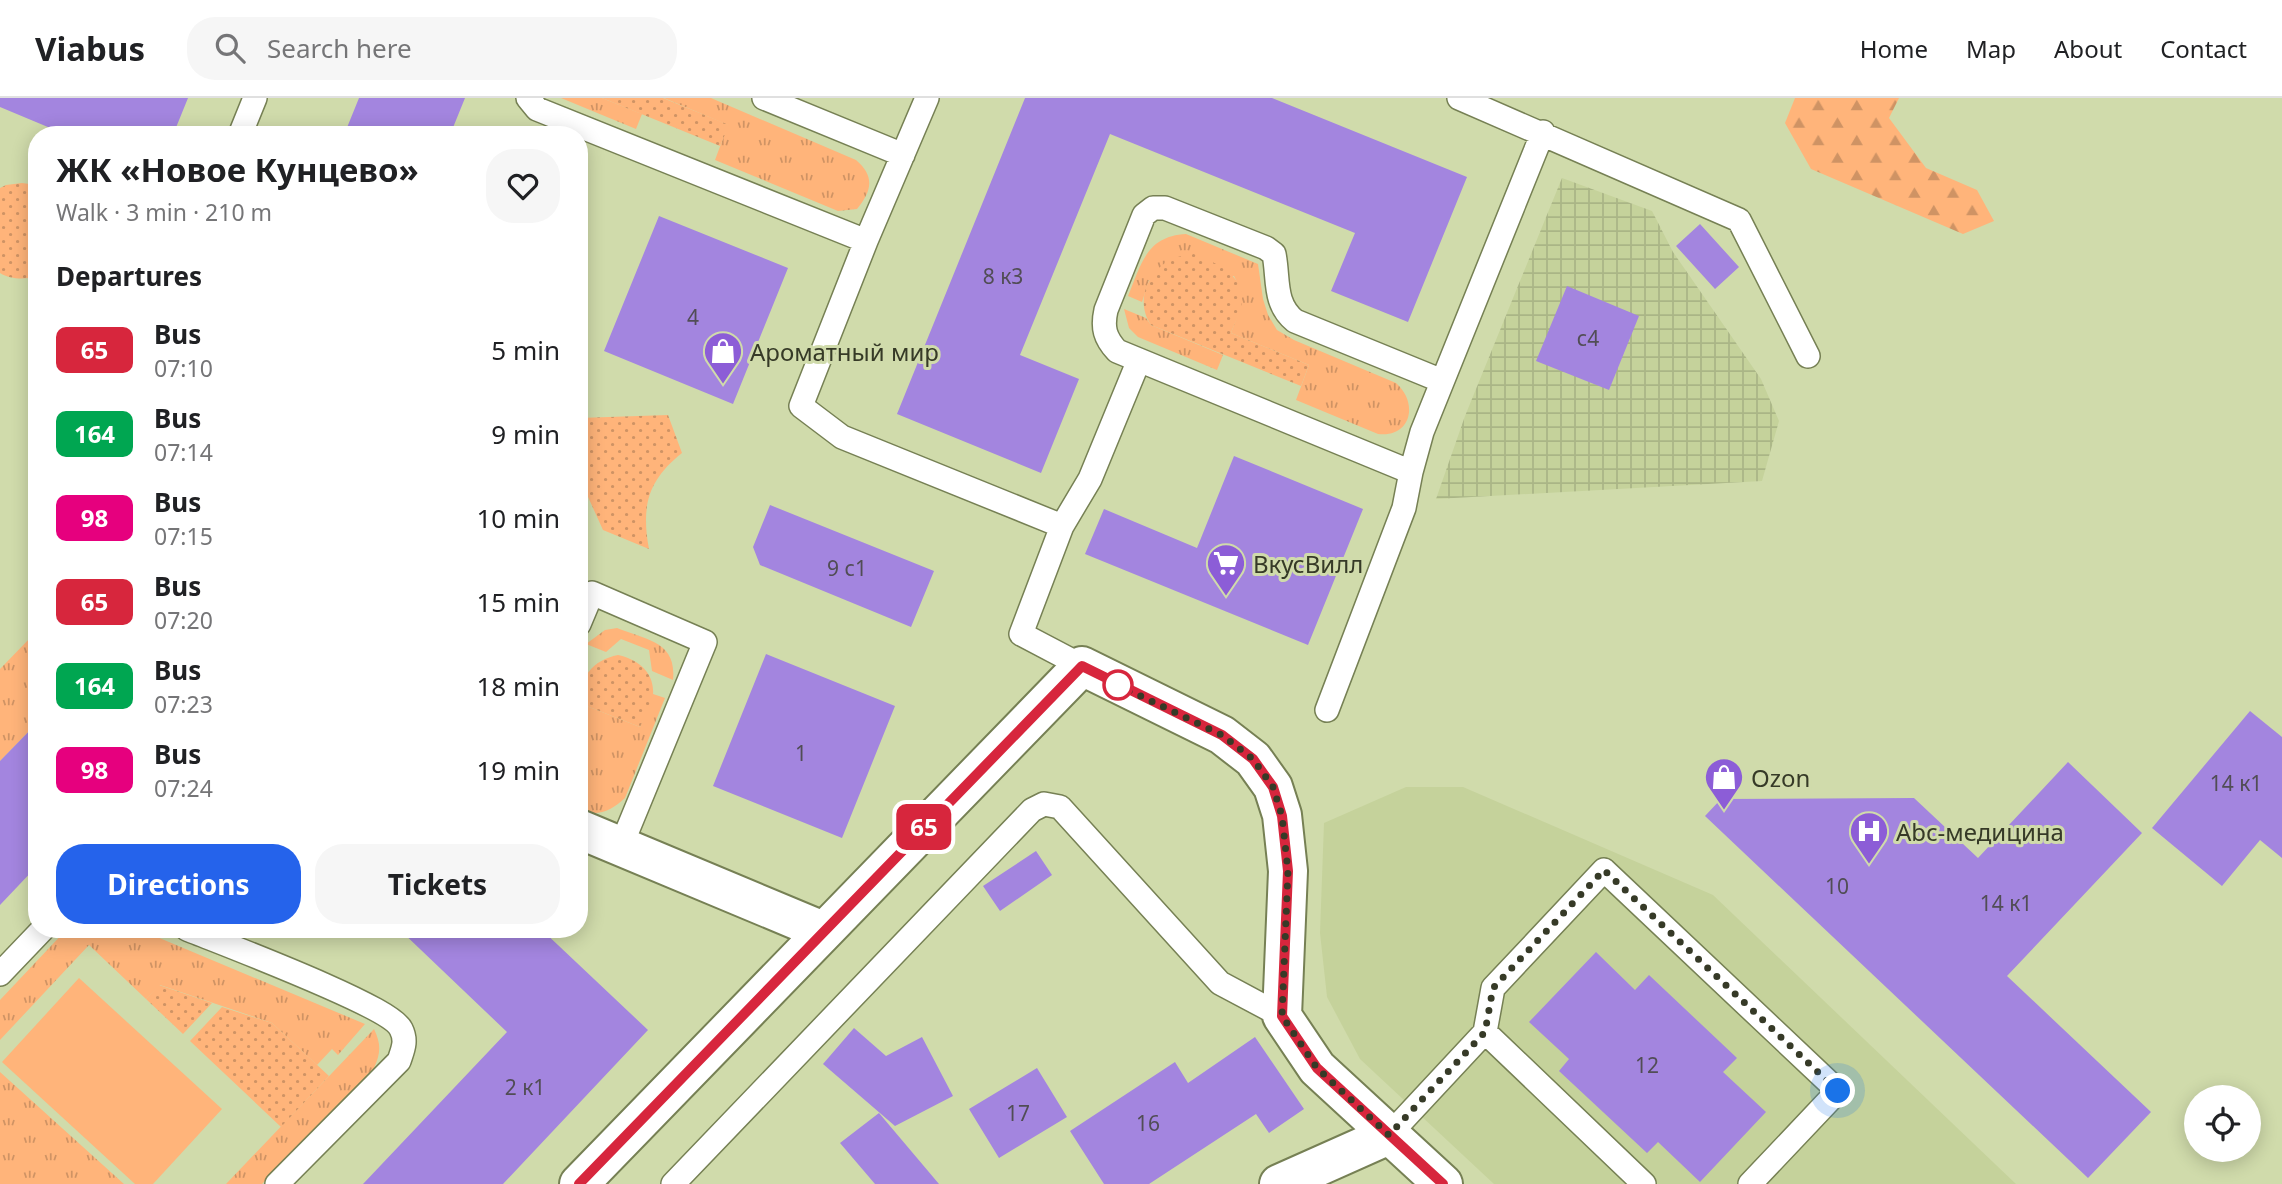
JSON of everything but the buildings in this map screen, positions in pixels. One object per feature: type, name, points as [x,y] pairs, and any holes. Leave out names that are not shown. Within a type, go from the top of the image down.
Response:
[{"type":"street","points":[[579,1184],[1082,666],[1222,735],[1253,759],[1273,787],[1282,816],[1288,871],[1282,1016],[1317,1068],[1443,1184]]},
{"type":"street","points":[[588,833],[823,931]]},
{"type":"street","points":[[1279,1184],[1389,1135]]},
{"type":"lane","points":[[244,126],[255,98]]},
{"type":"lane","points":[[528,98],[559,126]]},
{"type":"lane","points":[[764,98],[902,155]]},
{"type":"lane","points":[[927,98],[801,406],[842,437],[1062,526]]},
{"type":"lane","points":[[1459,98],[1543,132],[1739,220],[1808,356]]},
{"type":"lane","points":[[1326,710],[1404,508],[1422,432],[1543,132]]},
{"type":"lane","points":[[588,138],[866,242]]},
{"type":"lane","points":[[1411,472],[1117,351],[1107,341],[1103,325],[1106,310],[1144,215],[1153,208],[1165,208],[1266,248],[1274,254],[1279,297],[1284,312],[1295,321],[1442,381]]},
{"type":"lane","points":[[1082,666],[1021,634],[1062,526],[1090,479],[1139,360]]},
{"type":"lane","points":[[588,603],[592,593],[705,642],[621,846]]},
{"type":"lane","points":[[673,1184],[1032,810],[1044,804],[1060,807],[1220,983],[1282,1016]]},
{"type":"lane","points":[[1389,1135],[1485,1032],[1493,988],[1604,870],[1838,1091],[1750,1184]]},
{"type":"lane","points":[[0,974],[34,938]]},
{"type":"lane","points":[[209,938],[355,999],[383,1013],[401,1027],[405,1042],[400,1060],[277,1184]]},
{"type":"lane","points":[[1485,1032],[1644,1184]]},
{"type":"shaded area","points":[[1562,178],[1652,211],[1673,252],[1761,379],[1779,421],[1762,481],[1436,499],[1465,416]]},
{"type":"shaded area","points":[[1406,787],[1463,787],[1713,895],[2016,1184],[1494,1184],[1360,1059],[1327,997],[1320,933],[1324,823]]},
{"type":"green space","points":[[561,98],[602,98],[642,114],[636,129]]},
{"type":"green space","points":[[602,98],[663,98],[729,125],[720,146]]},
{"type":"green space","points":[[664,98],[711,98],[856,160],[869,178],[866,196],[857,209],[838,211],[715,160],[728,125]]},
{"type":"green space","points":[[1795,98],[1899,98],[1889,118],[1926,168],[1977,190],[1994,221],[1963,234],[1811,169],[1785,123]]},
{"type":"green space","points":[[28,184],[28,277],[9,277],[0,273],[0,188]]},
{"type":"green space","points":[[1186,234],[1258,264],[1263,299],[1277,330],[1294,340],[1396,383],[1408,400],[1408,418],[1404,425],[1398,431],[1378,434],[1296,400],[1309,365],[1231,333],[1241,298],[1234,276],[1149,280],[1142,302],[1128,296],[1142,263],[1153,246],[1173,236]]},
{"type":"green space","points":[[1194,254],[1229,272],[1240,287],[1241,307],[1231,333],[1309,365],[1301,386],[1151,325],[1144,307],[1150,279],[1163,264],[1180,256]]},
{"type":"green space","points":[[1124,309],[1146,318],[1151,325],[1223,355],[1217,370],[1138,337],[1129,328]]},
{"type":"green space","points":[[668,415],[682,453],[661,473],[650,495],[646,520],[649,549],[603,530],[588,497],[588,418]]},
{"type":"green space","points":[[617,628],[657,644],[670,657],[673,680],[652,671],[649,650],[621,639],[606,652],[588,645],[605,630]]},
{"type":"green space","points":[[28,640],[28,732],[0,761],[0,669]]},
{"type":"green space","points":[[618,655],[632,660],[648,673],[653,687],[652,699],[640,727],[588,707],[588,673],[609,657]]},
{"type":"green space","points":[[653,694],[665,698],[625,798],[604,811],[588,812],[588,707],[640,727]]},
{"type":"green space","points":[[59,938],[160,938],[365,1024],[338,1055],[332,1049],[317,1065],[272,1023],[160,985],[146,999],[89,945],[0,1040],[0,1000]]},
{"type":"green space","points":[[79,978],[222,1109],[153,1184],[135,1184],[2,1062]]},
{"type":"green space","points":[[159,985],[212,1003],[183,1034],[146,999]]},
{"type":"green space","points":[[222,1007],[272,1023],[329,1076],[281,1127],[190,1041]]},
{"type":"green space","points":[[374,1029],[379,1048],[374,1068],[262,1184],[226,1184]]},
{"type":"green space","points":[[0,1072],[124,1184],[0,1184]]},
{"type":"bus line","name":"65","points":[[579,1184],[1082,666],[1222,735],[1253,759],[1273,787],[1287,845],[1282,1016],[1317,1068],[1443,1184]]},
{"type":"place","name":"Ароматный мир","points":[[723,385]]},
{"type":"place","name":"ВкусВилл","points":[[1226,597]]},
{"type":"place","name":"Ozon","points":[[1724,811]]},
{"type":"place","name":"Abc-медицина","points":[[1869,865]]},
{"type":"route","points":[[1118,685],[1222,735],[1253,759],[1273,787],[1287,845],[1282,1016],[1317,1068],[1389,1135],[1485,1032],[1493,988],[1604,870],[1838,1091]]}]
